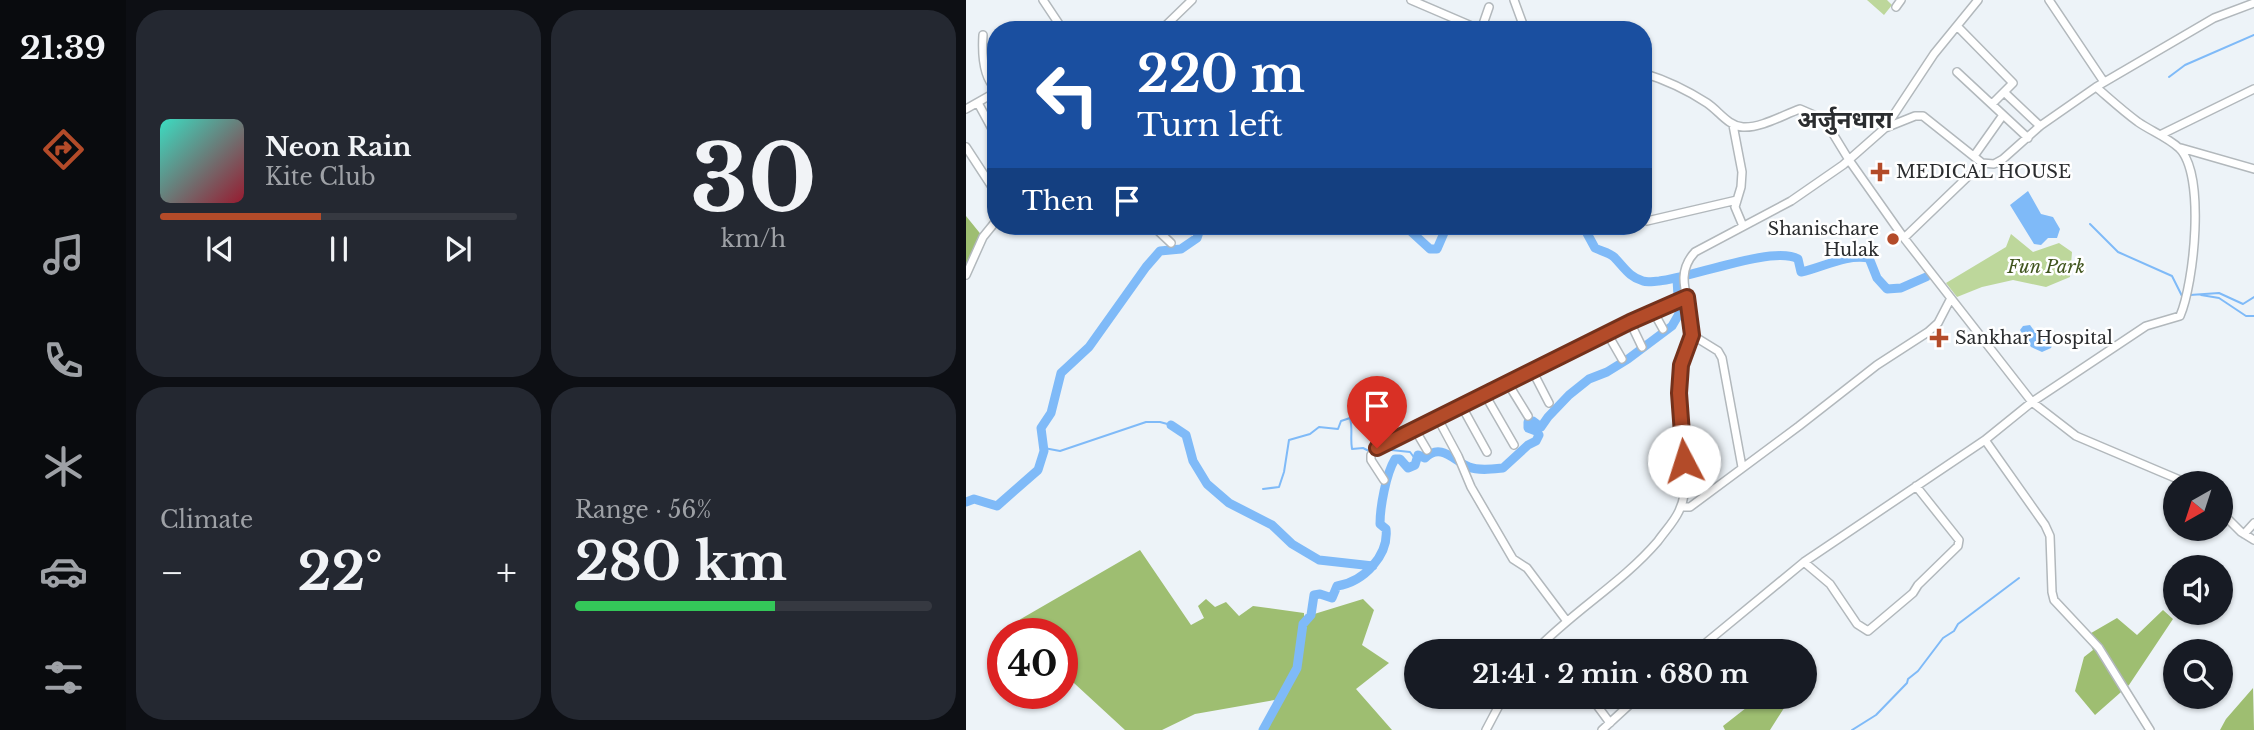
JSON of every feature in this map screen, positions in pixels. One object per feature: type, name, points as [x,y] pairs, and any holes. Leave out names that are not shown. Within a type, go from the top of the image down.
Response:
[{"type":"street","points":[[1043,0],[1057,21]]},
{"type":"street","points":[[1170,21],[1192,0]]},
{"type":"street","points":[[1411,0],[1460,21]]},
{"type":"street","points":[[1514,0],[1522,21]]},
{"type":"street","points":[[1896,7],[1901,0]]},
{"type":"street","points":[[2049,0],[2104,82]]},
{"type":"street","points":[[1548,639],[1566,620],[1641,560],[1676,519],[1681,507],[1685,488],[1679,393],[1681,365],[1692,335],[1681,299],[1682,277],[1690,257],[1791,201],[1835,172],[1885,128],[1934,54],[1975,1]]},
{"type":"street","points":[[1885,128],[1915,116],[1923,116],[1982,163],[1994,164],[2040,126],[2104,82],[2214,18],[2254,3]]},
{"type":"street","points":[[1484,21],[1489,6]]},
{"type":"street","points":[[1956,26],[2013,83],[1992,104]]},
{"type":"street","points":[[983,35],[982,59],[987,75]]},
{"type":"street","points":[[1957,72],[2028,138]]},
{"type":"street","points":[[1652,77],[1710,105],[1733,125],[1751,127],[1804,109],[1827,124],[1904,238],[2032,402],[2076,436],[2163,473]]},
{"type":"street","points":[[1711,639],[1804,562],[1985,440],[2032,402],[2146,326],[2180,316],[2188,299],[2195,238],[2193,189],[2188,159],[2179,148],[2138,122],[2096,87]]},
{"type":"street","points":[[2160,135],[2254,89]]},
{"type":"street","points":[[2004,92],[2040,126]]},
{"type":"street","points":[[966,108],[987,96]]},
{"type":"street","points":[[978,103],[987,120]]},
{"type":"street","points":[[1974,156],[2003,115]]},
{"type":"street","points":[[1733,125],[1742,172],[1736,211],[1743,226]]},
{"type":"street","points":[[966,147],[987,180]]},
{"type":"street","points":[[2179,148],[2254,169]]},
{"type":"street","points":[[1904,238],[1982,163]]},
{"type":"street","points":[[1652,220],[1737,200]]},
{"type":"street","points":[[966,275],[987,232]]},
{"type":"street","points":[[1163,235],[1171,243]]},
{"type":"street","points":[[1681,507],[1690,507],[1877,365],[1928,332],[1938,323],[1951,298]]},
{"type":"street","points":[[1384,480],[1371,460],[1373,451],[1484,393],[1681,299]]},
{"type":"street","points":[[1653,311],[1662,329]]},
{"type":"street","points":[[1630,322],[1642,346]]},
{"type":"street","points":[[1607,334],[1622,359]]},
{"type":"street","points":[[1692,335],[1718,351],[1722,358],[1742,467]]},
{"type":"street","points":[[1532,370],[1549,403]]},
{"type":"street","points":[[1507,382],[1528,416]]},
{"type":"street","points":[[1484,393],[1514,445]]},
{"type":"street","points":[[1461,405],[1487,452]]},
{"type":"street","points":[[1437,417],[1471,487],[1513,559],[1527,568],[1566,620]]},
{"type":"street","points":[[1414,428],[1427,450]]},
{"type":"street","points":[[1985,440],[2050,536],[2054,600],[2099,648],[2150,730]]},
{"type":"street","points":[[1804,562],[1830,584],[1857,624],[1868,631],[1913,593],[1918,584],[1958,546],[1959,540],[1916,486]]},
{"type":"street","points":[[2233,523],[2254,540]]},
{"type":"street","points":[[2244,534],[2254,523]]},
{"type":"street","points":[[1486,730],[1497,709]]},
{"type":"street","points":[[1595,709],[1607,727],[1626,709]]},
{"type":"green space","points":[[1867,0],[1887,0],[1892,5],[1884,15]]},
{"type":"green space","points":[[966,216],[983,237],[966,276]]},
{"type":"green space","name":"Fun Park","points":[[2011,234],[2033,252],[2059,243],[2072,252],[2070,277],[2046,287],[2013,280],[1982,287],[1957,297],[1946,283],[2006,247]]},
{"type":"green space","points":[[1140,550],[1191,625],[1204,618],[1198,606],[1206,599],[1215,607],[1226,602],[1239,616],[1253,606],[1304,613],[1304,623],[1311,615],[1363,599],[1374,610],[1362,645],[1389,663],[1356,689],[1392,730],[1263,730],[1280,699],[1195,714],[1162,730],[1125,730],[1078,687],[1078,618],[1022,618]]},
{"type":"green space","points":[[2163,610],[2163,625],[2169,625],[2129,685],[2095,715],[2075,691],[2084,657],[2093,650],[2086,636],[2117,618],[2137,635]]},
{"type":"green space","points":[[2253,688],[2254,730],[2220,730],[2226,719]]},
{"type":"green space","points":[[1745,709],[1783,709],[1770,730],[1725,730],[1723,726]]},
{"type":"water","points":[[2028,191],[2041,214],[2053,217],[2060,229],[2057,238],[2048,238],[2041,245],[2034,244],[2010,205]]},
{"type":"water","points":[[2030,325],[2038,336],[2045,334],[2053,338],[2051,348],[2042,352],[2031,347],[2020,330],[2023,326]]},
{"type":"waterway","points":[[2169,77],[2185,65],[2254,35]]},
{"type":"waterway","points":[[2090,224],[2118,252],[2172,276],[2184,296]]},
{"type":"waterway","points":[[966,502],[974,499],[997,506],[1038,470],[1044,451],[1041,428],[1051,413],[1061,373],[1089,347],[1160,251],[1181,249],[1198,235]]},
{"type":"waterway","points":[[1415,235],[1430,249],[1437,249],[1443,235]]},
{"type":"waterway","points":[[1588,235],[1595,248],[1612,256],[1630,274],[1645,282],[1673,279],[1770,256],[1798,259],[1801,272],[1843,259],[1869,258],[1877,278],[1887,289],[1901,288],[1926,277]]},
{"type":"waterway","points":[[1263,730],[1297,668],[1303,624],[1311,615],[1314,595],[1332,598],[1337,586],[1365,573],[1379,557],[1386,539],[1386,529],[1380,524],[1381,509],[1386,482],[1395,459],[1400,459],[1408,468],[1415,465],[1418,455],[1425,458],[1442,452],[1473,468],[1503,468],[1536,441],[1539,435],[1528,428],[1528,422],[1533,421],[1541,427],[1569,395],[1589,379],[1628,359],[1672,326],[1679,314],[1677,279]]},
{"type":"waterway","points":[[2190,295],[2219,293],[2243,304],[2254,297]]},
{"type":"waterway","points":[[2201,295],[2219,298],[2246,316],[2254,316]]},
{"type":"waterway","points":[[1263,489],[1279,487],[1289,440],[1310,434],[1319,427],[1338,429],[1341,421],[1350,418],[1352,449],[1363,448],[1369,451]]},
{"type":"waterway","points":[[1044,451],[1044,448],[1060,451],[1146,422],[1171,425]]},
{"type":"waterway","points":[[1171,425],[1186,435],[1193,461],[1207,484],[1229,503],[1272,525],[1292,544],[1319,560],[1373,566]]},
{"type":"waterway","points":[[1382,449],[1410,452],[1416,460]]},
{"type":"waterway","points":[[1852,730],[1876,715],[1958,624],[2019,578]]},
{"type":"place","name":"MEDICAL HOUSE","points":[[1880,172]]},
{"type":"place","name":"Shanischare Hulak","points":[[1893,239]]},
{"type":"place","name":"Sankhar Hospital","points":[[1939,338]]},
{"type":"district","name":"अर्जुनधारा","points":[[1845,119]]},
{"type":"route","points":[[1377,448],[1630,322],[1687,297],[1692,335],[1681,365],[1679,393],[1684,461]]}]
